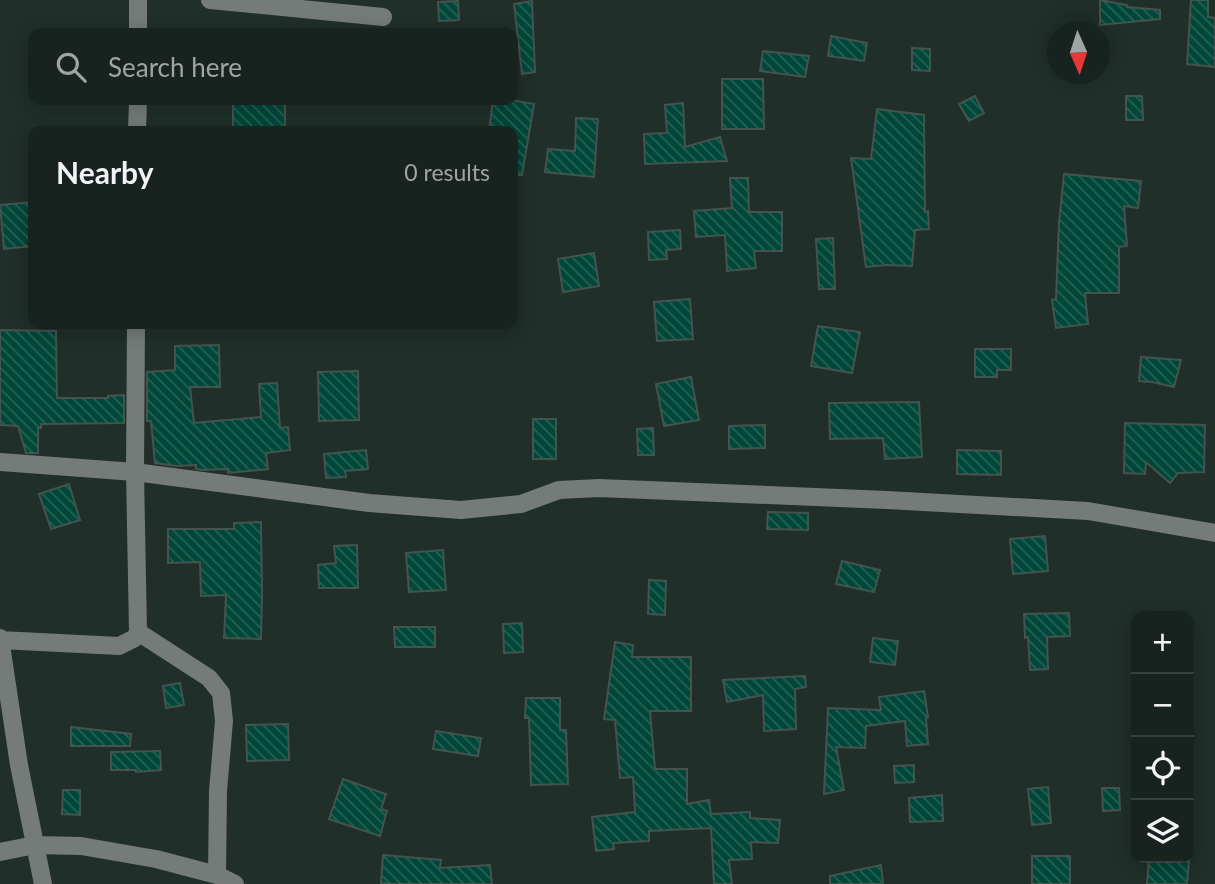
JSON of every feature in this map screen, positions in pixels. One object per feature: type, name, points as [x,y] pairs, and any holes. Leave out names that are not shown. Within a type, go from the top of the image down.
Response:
[{"type":"street","points":[[138,0],[138,28]]},
{"type":"street","points":[[210,0],[383,17]]},
{"type":"street","points":[[137,126],[138,105]]},
{"type":"street","points":[[43,884],[19,765],[0,640],[119,646],[135,638],[138,632],[136,329]]},
{"type":"street","points":[[0,462],[135,472],[369,503],[461,510],[521,504],[559,491],[599,488],[1088,511],[1215,533]]},
{"type":"street","points":[[138,632],[209,678],[221,693],[224,721],[218,791],[217,874]]},
{"type":"street","points":[[0,852],[35,845],[81,846],[156,859],[217,874],[235,884]]},
{"type":"building","points":[[1100,0],[1127,7],[1160,10],[1160,19],[1110,24],[1110,21],[1100,21]]},
{"type":"building","points":[[1191,0],[1208,0],[1208,17],[1215,18],[1215,67],[1187,64]]},
{"type":"building","points":[[458,1],[459,20],[439,21],[438,2]]},
{"type":"building","points":[[532,1],[535,72],[522,74],[514,4]]},
{"type":"building","points":[[831,36],[867,43],[864,61],[828,56]]},
{"type":"building","points":[[912,48],[930,49],[930,71],[912,70]]},
{"type":"building","points":[[763,51],[809,56],[805,77],[760,71]]},
{"type":"building","points":[[722,79],[763,79],[764,129],[722,129]]},
{"type":"building","points":[[975,96],[984,113],[969,121],[959,104]]},
{"type":"building","points":[[1126,96],[1142,96],[1143,120],[1126,120]]},
{"type":"building","points":[[518,101],[534,104],[522,175],[518,175],[518,126],[490,126],[492,105],[518,105]]},
{"type":"building","points":[[683,103],[685,147],[720,137],[727,161],[645,164],[644,134],[667,133],[665,105]]},
{"type":"building","points":[[233,105],[285,105],[285,126],[233,126]]},
{"type":"building","points":[[877,109],[924,115],[925,212],[928,211],[929,229],[915,230],[912,266],[866,267],[851,158],[871,159]]},
{"type":"building","points":[[576,118],[598,119],[594,177],[545,172],[548,149],[575,151]]},
{"type":"building","points":[[1064,174],[1141,181],[1138,208],[1124,206],[1127,246],[1119,247],[1119,293],[1085,293],[1088,324],[1056,328],[1052,300],[1056,299]]},
{"type":"building","points":[[730,178],[748,178],[749,212],[782,212],[782,251],[754,251],[756,268],[727,271],[725,235],[696,237],[694,211],[732,208]]},
{"type":"building","points":[[28,202],[28,247],[4,249],[0,205]]},
{"type":"building","points":[[680,230],[681,249],[666,250],[667,259],[649,260],[648,232]]},
{"type":"building","points":[[833,238],[835,289],[819,289],[816,239]]},
{"type":"building","points":[[594,253],[599,286],[563,292],[558,259]]},
{"type":"building","points":[[690,299],[693,339],[657,341],[654,302]]},
{"type":"building","points":[[818,326],[860,332],[852,373],[811,366]]},
{"type":"building","points":[[0,330],[56,331],[57,398],[108,398],[124,395],[124,423],[41,424],[41,428],[38,428],[38,453],[26,453],[18,426],[0,425]]},
{"type":"building","points":[[219,345],[220,387],[190,387],[194,423],[261,417],[259,384],[277,383],[280,428],[288,427],[290,450],[266,453],[268,469],[228,473],[228,469],[203,470],[196,469],[196,465],[155,463],[151,421],[147,421],[147,372],[175,370],[175,346]]},
{"type":"building","points":[[975,349],[1011,349],[1011,370],[997,370],[997,377],[975,377]]},
{"type":"building","points":[[1141,357],[1181,360],[1174,387],[1139,381]]},
{"type":"building","points":[[358,371],[359,420],[319,421],[318,372]]},
{"type":"building","points":[[691,377],[699,420],[664,426],[656,384]]},
{"type":"building","points":[[919,402],[922,457],[885,459],[883,438],[830,439],[829,403]]},
{"type":"building","points":[[533,419],[556,419],[556,459],[533,459]]},
{"type":"building","points":[[1125,423],[1205,425],[1204,472],[1178,473],[1170,483],[1146,462],[1145,474],[1124,473]]},
{"type":"building","points":[[765,425],[765,448],[729,449],[729,426]]},
{"type":"building","points":[[653,428],[654,455],[638,455],[637,429]]},
{"type":"building","points":[[366,450],[368,469],[345,471],[346,477],[326,478],[324,454]]},
{"type":"building","points":[[957,450],[1001,451],[1001,475],[957,474]]},
{"type":"building","points":[[69,484],[80,520],[51,529],[39,494]]},
{"type":"building","points":[[768,512],[808,513],[808,530],[767,529]]},
{"type":"building","points":[[261,522],[261,639],[224,638],[226,595],[201,596],[200,562],[168,563],[168,529],[234,529],[234,523]]},
{"type":"building","points":[[1045,536],[1048,571],[1013,574],[1010,539]]},
{"type":"building","points":[[357,545],[358,588],[319,588],[318,565],[336,563],[334,546]]},
{"type":"building","points":[[443,550],[446,590],[409,592],[406,553]]},
{"type":"building","points":[[842,561],[880,570],[874,592],[836,584]]},
{"type":"building","points":[[649,580],[666,581],[665,615],[648,614]]},
{"type":"building","points":[[1069,613],[1070,636],[1047,637],[1048,669],[1030,670],[1024,614]]},
{"type":"building","points":[[522,623],[523,652],[504,653],[503,624]]},
{"type":"building","points":[[394,627],[435,627],[435,647],[395,647]]},
{"type":"building","points":[[873,638],[898,641],[895,665],[870,662]]},
{"type":"building","points":[[615,642],[633,645],[632,657],[691,657],[691,711],[650,711],[655,769],[687,769],[687,804],[709,800],[711,814],[750,812],[750,818],[780,820],[778,843],[751,842],[752,859],[729,860],[732,884],[714,884],[711,828],[649,831],[649,841],[613,843],[614,849],[596,851],[592,817],[635,812],[633,777],[620,778],[615,720],[604,719]]},
{"type":"building","points":[[805,676],[806,687],[795,689],[796,729],[764,731],[763,695],[727,702],[723,680]]},
{"type":"building","points":[[180,683],[184,705],[166,708],[163,686]]},
{"type":"building","points":[[924,691],[928,744],[907,746],[905,721],[866,726],[865,748],[836,747],[844,790],[824,794],[828,708],[881,710],[879,697]]},
{"type":"building","points":[[526,698],[560,698],[560,730],[566,730],[568,784],[531,785],[529,718],[525,718]]},
{"type":"building","points":[[288,724],[289,760],[247,761],[246,725]]},
{"type":"building","points":[[71,727],[131,734],[130,746],[71,746]]},
{"type":"building","points":[[436,731],[481,738],[478,756],[433,749]]},
{"type":"building","points":[[160,751],[161,770],[111,770],[111,752]]},
{"type":"building","points":[[914,765],[914,782],[895,783],[894,766]]},
{"type":"building","points":[[343,779],[386,794],[381,809],[387,811],[380,836],[329,819]]},
{"type":"building","points":[[1048,787],[1051,823],[1032,825],[1028,789]]},
{"type":"building","points":[[1102,788],[1119,788],[1120,810],[1103,811]]},
{"type":"building","points":[[63,790],[80,790],[80,815],[62,814]]},
{"type":"building","points":[[942,795],[943,821],[910,822],[909,798]]},
{"type":"building","points":[[383,855],[441,860],[440,868],[490,865],[492,884],[381,883]]},
{"type":"building","points":[[1032,856],[1070,856],[1070,884],[1032,884]]},
{"type":"building","points":[[1149,863],[1189,863],[1187,884],[1147,884]]},
{"type":"building","points":[[881,865],[883,884],[830,884],[830,876]]}]
